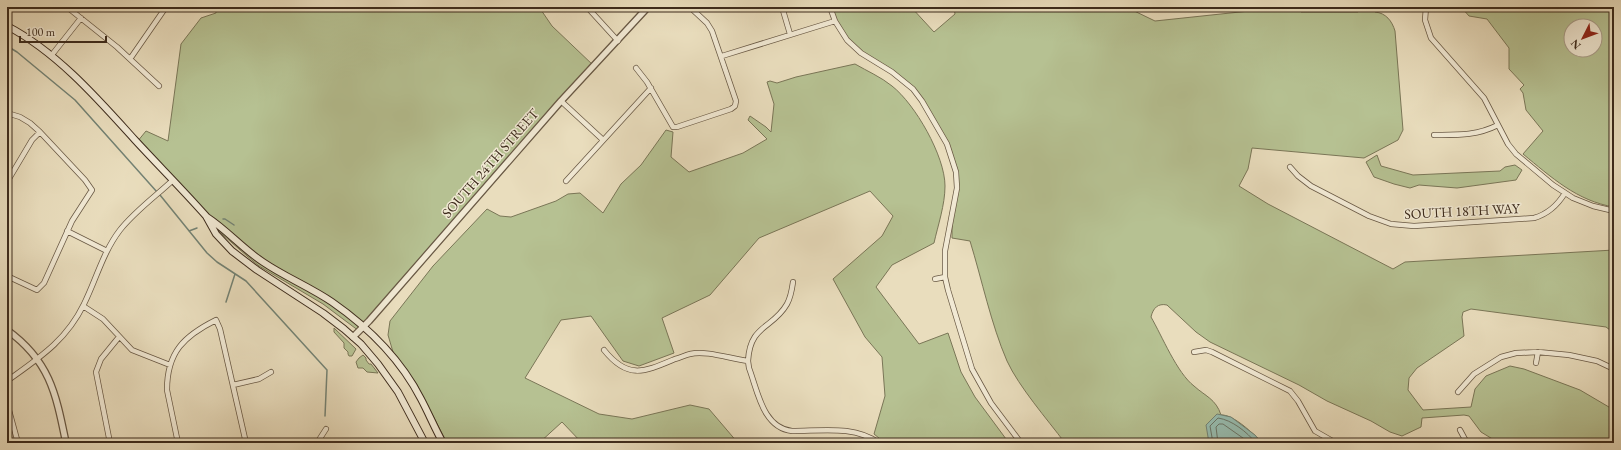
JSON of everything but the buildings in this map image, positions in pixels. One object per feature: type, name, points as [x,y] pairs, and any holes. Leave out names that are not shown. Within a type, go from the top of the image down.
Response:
[{"type":"main road","points":[[7,26],[16,30],[51,56],[84,84],[206,216],[223,228],[250,253],[330,301],[363,327],[390,353],[407,376],[421,399],[443,443]]},
{"type":"main road","points":[[206,216],[216,234],[232,251],[257,270],[322,313],[353,337],[390,379],[409,410],[425,443]]},
{"type":"street","points":[[67,7],[130,59],[159,86]]},
{"type":"street","points":[[130,59],[166,7]]},
{"type":"street","points":[[587,7],[618,40]]},
{"type":"street","name":"SOUTH 24TH STREET","points":[[353,337],[561,101],[648,7]]},
{"type":"street","points":[[782,7],[790,34]]},
{"type":"street","points":[[830,7],[835,20],[847,40],[861,53],[892,72],[912,89],[922,101],[947,144],[956,172],[957,188],[956,200],[946,237],[945,277],[972,369],[991,403],[1021,443]]},
{"type":"street","points":[[1426,7],[1426,20],[1431,38],[1484,98],[1508,144],[1516,154],[1565,193],[1593,206],[1614,211]]},
{"type":"street","points":[[636,68],[651,88],[673,127],[731,109],[735,106],[736,101],[722,56],[712,31],[707,23],[692,9]]},
{"type":"street","points":[[51,56],[81,18]]},
{"type":"street","points":[[722,56],[835,20]]},
{"type":"street","points":[[566,181],[602,139],[651,88]]},
{"type":"street","points":[[561,101],[602,139]]},
{"type":"street","points":[[7,113],[20,117],[40,132],[85,180],[92,190],[78,210],[67,231],[44,283],[37,290],[7,276]]},
{"type":"street","points":[[1434,135],[1473,135],[1498,126]]},
{"type":"street","points":[[7,182],[32,140],[40,132]]},
{"type":"street","name":"SOUTH 18TH WAY","points":[[1290,167],[1298,176],[1311,186],[1377,219],[1399,225],[1414,226],[1534,218],[1550,211],[1558,204],[1565,193]]},
{"type":"street","points":[[7,381],[53,348],[64,336],[83,306],[108,251],[120,230],[173,180]]},
{"type":"street","points":[[67,231],[108,251]]},
{"type":"street","points":[[935,279],[945,277]]},
{"type":"street","points":[[793,282],[788,304],[782,312],[757,333],[751,342],[748,361],[749,368],[765,412],[770,421],[785,431],[852,431],[868,436],[879,443]]},
{"type":"street","points":[[83,306],[103,319],[119,337],[136,352],[170,365]]},
{"type":"street","points":[[178,443],[167,390],[170,365],[181,343],[198,329],[216,320],[220,329],[246,443]]},
{"type":"street","points":[[7,330],[24,343],[37,359],[54,388],[66,443]]},
{"type":"street","points":[[110,443],[96,372],[101,359],[119,337]]},
{"type":"street","points":[[604,350],[613,362],[630,370],[639,371],[648,370],[690,354],[699,353],[748,361]]},
{"type":"street","points":[[1194,352],[1206,350],[1212,352],[1290,391],[1298,401],[1315,431],[1336,443]]},
{"type":"street","points":[[1498,352],[1501,357]]},
{"type":"street","points":[[1536,363],[1538,352]]},
{"type":"street","points":[[1458,392],[1474,374],[1501,357],[1516,353],[1538,352],[1568,354],[1597,361],[1614,368]]},
{"type":"street","points":[[233,385],[259,379],[272,372]]},
{"type":"street","points":[[7,403],[10,419],[18,443]]},
{"type":"street","points":[[317,443],[326,429]]},
{"type":"street","points":[[1460,430],[1467,443]]},
{"type":"green space","points":[[216,7],[539,7],[552,26],[594,66],[359,331],[323,304],[259,266],[247,256],[223,235],[137,142],[146,131],[168,141],[181,44],[201,18],[216,13]]},
{"type":"green space","points":[[830,7],[911,7],[934,32],[955,14],[954,7],[1126,7],[1155,21],[1268,9],[1270,7],[1302,7],[1301,12],[1358,12],[1359,7],[1376,7],[1375,12],[1388,18],[1395,31],[1403,130],[1398,140],[1364,158],[1252,148],[1248,169],[1239,186],[1268,204],[1393,269],[1405,262],[1614,250],[1614,333],[1606,327],[1471,309],[1463,312],[1462,317],[1464,336],[1417,368],[1409,378],[1408,390],[1423,410],[1471,407],[1475,389],[1486,376],[1510,366],[1524,369],[1580,390],[1614,410],[1614,443],[1499,443],[1481,432],[1469,416],[1464,415],[1422,418],[1421,427],[1402,436],[1390,432],[1371,421],[1327,401],[1299,385],[1210,342],[1196,332],[1167,305],[1161,305],[1156,307],[1151,317],[1170,354],[1182,372],[1194,386],[1213,401],[1221,415],[1237,421],[1262,443],[1065,443],[1026,392],[1007,361],[991,317],[970,241],[952,238],[952,213],[957,188],[953,158],[913,89],[847,40]]},
{"type":"green space","points":[[1461,7],[1483,7],[1485,9],[1495,7],[1614,7],[1614,207],[1601,204],[1576,194],[1554,179],[1523,154],[1543,131],[1526,110],[1523,93],[1520,89],[1524,85],[1509,69],[1509,48],[1487,19],[1469,16]]},
{"type":"green space","points":[[855,64],[888,83],[901,94],[910,105],[934,146],[944,174],[945,193],[943,208],[934,243],[892,265],[876,287],[919,344],[948,333],[961,372],[975,397],[1009,443],[885,443],[874,434],[885,396],[882,357],[865,337],[833,279],[882,236],[893,216],[870,191],[759,238],[710,295],[662,318],[674,353],[639,366],[623,361],[591,316],[561,320],[525,378],[599,414],[632,419],[690,405],[709,409],[738,443],[582,443],[562,422],[539,443],[447,443],[416,383],[393,352],[388,335],[390,321],[433,266],[487,209],[500,216],[511,217],[556,201],[568,194],[580,193],[603,213],[621,184],[641,165],[666,130],[673,132],[671,157],[689,172],[743,153],[767,139],[748,120],[750,116],[771,132],[774,104],[767,82],[770,81],[777,83],[796,77]]},
{"type":"green space","points":[[1377,155],[1381,166],[1413,175],[1500,171],[1505,167],[1515,165],[1522,170],[1516,180],[1457,188],[1419,185],[1410,188],[1374,177],[1366,162]]},
{"type":"green space","points":[[334,328],[356,349],[352,356],[349,356],[348,352],[344,348],[344,343],[334,332]]},
{"type":"green space","points":[[363,355],[378,373],[367,372],[363,368],[358,368],[356,362]]},
{"type":"water","points":[[1217,414],[1231,417],[1255,435],[1262,443],[1209,443],[1206,425]]},
{"type":"waterway","points":[[7,46],[17,52],[75,100],[157,192]]},
{"type":"waterway","points":[[160,195],[207,253],[217,262],[246,281],[327,370],[325,416]]},
{"type":"waterway","points":[[223,219],[234,225]]},
{"type":"waterway","points":[[189,231],[197,228]]},
{"type":"waterway","points":[[226,302],[235,274]]}]
